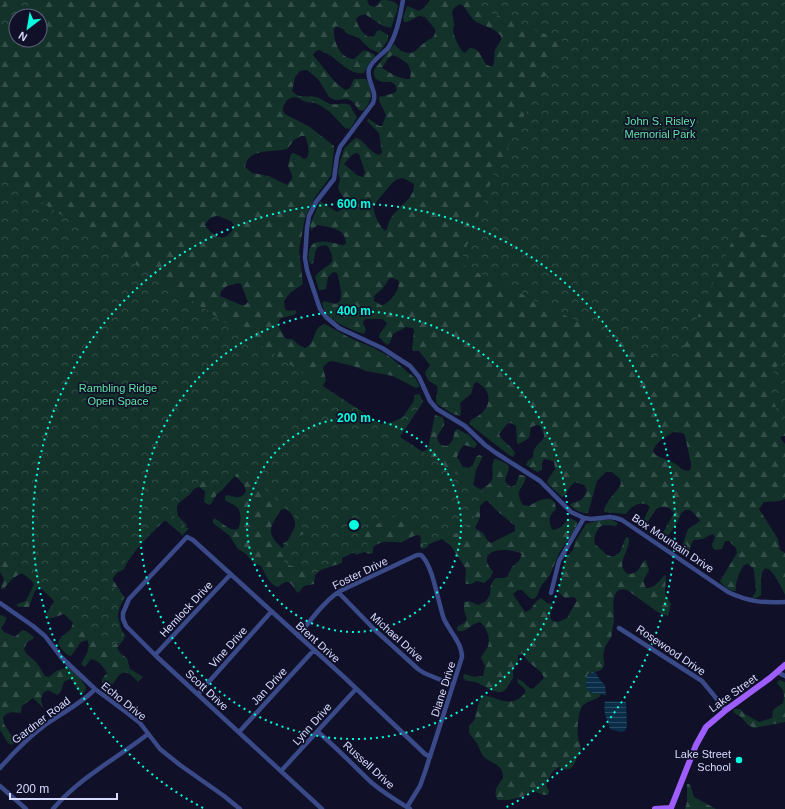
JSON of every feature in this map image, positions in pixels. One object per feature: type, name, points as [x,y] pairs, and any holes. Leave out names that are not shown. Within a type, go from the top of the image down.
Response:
[{"type":"main road","name":"Lake Street","points":[[671,808],[692,754],[709,723],[785,665]]},
{"type":"main road","points":[[655,809],[671,808]]},
{"type":"street","points":[[403,0],[392,40],[387,49],[373,63],[369,71],[369,79],[374,92],[374,100],[369,109],[340,147],[334,179],[316,202],[309,216],[306,228],[305,258],[318,304],[326,317],[339,328],[382,348],[410,366],[419,377],[430,401],[437,409],[465,426],[496,453],[540,481],[567,509],[575,515],[584,518],[559,561],[551,593]]},
{"type":"street","name":"Box Mountain Drive","points":[[584,518],[610,517],[622,520],[739,598],[758,602],[785,602]]},
{"type":"street","name":"Scott Drive","points":[[193,540],[187,537],[182,541],[129,599],[123,613],[123,619],[126,626],[155,655],[322,809]]},
{"type":"street","name":"Brent Drive","points":[[193,540],[430,757]]},
{"type":"street","name":"Foster Drive","points":[[298,636],[324,604],[338,592],[417,555],[421,555]]},
{"type":"street","name":"Diane Drive","points":[[409,808],[420,786],[462,657],[462,650],[445,620],[430,569],[421,555]]},
{"type":"street","name":"Hemlock Drive","points":[[155,655],[230,575]]},
{"type":"street","name":"Michael Drive","points":[[338,592],[375,630],[424,673],[453,685]]},
{"type":"street","name":"Echo Drive","points":[[0,603],[45,636],[61,657],[95,689],[140,724],[160,749],[240,809]]},
{"type":"street","name":"Vine Drive","points":[[198,694],[271,612]]},
{"type":"street","name":"Rosewood Drive","points":[[620,628],[702,681],[726,710]]},
{"type":"street","name":"Jan Drive","points":[[238,732],[314,651]]},
{"type":"street","points":[[777,672],[785,676]]},
{"type":"street","name":"Gardner Road","points":[[0,768],[32,735],[95,689]]},
{"type":"street","name":"Lynn Drive","points":[[281,771],[356,689]]},
{"type":"street","name":"Russell Drive","points":[[318,732],[372,783],[409,808]]},
{"type":"street","points":[[53,809],[64,796],[77,785],[148,734]]},
{"type":"street","points":[[0,786],[26,809]]},
{"type":"green space","points":[[0,0],[367,0],[369,5],[374,7],[378,5],[381,0],[396,3],[398,5],[397,11],[391,28],[383,26],[365,14],[356,19],[360,29],[368,37],[374,36],[377,31],[380,30],[388,35],[388,40],[379,53],[369,48],[359,38],[348,34],[343,29],[336,26],[334,29],[336,44],[341,53],[345,56],[354,59],[364,50],[374,54],[375,57],[368,65],[364,73],[350,70],[330,55],[319,50],[313,55],[335,82],[345,90],[350,88],[354,79],[366,79],[369,83],[371,96],[363,111],[359,110],[353,102],[348,99],[335,100],[329,97],[318,79],[307,70],[300,71],[295,77],[292,91],[295,94],[301,97],[313,96],[331,104],[350,105],[357,118],[350,129],[345,128],[330,112],[315,103],[306,102],[293,97],[287,100],[283,107],[285,114],[310,127],[334,146],[334,150],[331,176],[315,197],[305,218],[299,250],[303,284],[290,293],[284,301],[285,309],[288,311],[295,310],[297,312],[294,315],[281,318],[277,324],[286,339],[292,339],[305,348],[312,342],[318,328],[325,324],[390,357],[416,379],[419,387],[416,388],[393,376],[366,371],[332,361],[328,362],[323,367],[326,380],[320,391],[374,424],[385,424],[401,418],[412,406],[415,394],[419,395],[421,402],[399,435],[407,443],[418,450],[425,451],[428,448],[435,415],[442,417],[444,425],[437,437],[440,444],[447,446],[451,443],[454,432],[457,429],[469,435],[477,444],[475,448],[464,445],[460,450],[457,457],[463,467],[469,468],[473,465],[476,457],[479,455],[483,456],[476,470],[473,486],[478,490],[486,486],[492,480],[493,464],[494,459],[496,459],[506,463],[509,467],[505,481],[509,486],[512,487],[516,484],[519,475],[526,477],[519,493],[520,500],[523,505],[529,506],[545,499],[552,500],[555,503],[556,509],[550,518],[552,529],[554,530],[561,527],[570,518],[576,521],[576,528],[559,553],[550,575],[541,586],[537,596],[534,599],[531,599],[522,590],[518,590],[513,594],[525,612],[530,610],[541,598],[547,603],[552,604],[550,616],[552,620],[558,622],[567,618],[577,600],[574,597],[565,598],[559,593],[563,566],[567,556],[573,550],[575,542],[586,524],[599,520],[612,520],[618,523],[616,526],[601,526],[595,534],[595,544],[607,555],[613,557],[620,552],[626,537],[629,538],[629,543],[622,562],[622,567],[628,574],[636,572],[646,560],[649,570],[643,581],[646,588],[654,586],[666,575],[665,593],[671,604],[668,616],[659,613],[627,590],[621,589],[617,591],[615,595],[613,605],[613,628],[612,634],[603,653],[604,666],[599,671],[588,674],[587,679],[597,693],[601,694],[598,698],[584,704],[581,709],[578,737],[581,751],[573,766],[569,769],[559,767],[552,772],[546,786],[549,791],[548,795],[533,791],[521,797],[508,800],[498,800],[496,797],[496,791],[503,778],[503,773],[499,767],[483,756],[469,733],[469,727],[474,720],[481,697],[483,695],[505,701],[515,700],[520,698],[525,693],[525,689],[518,683],[517,679],[532,689],[544,678],[543,675],[522,654],[518,655],[518,662],[513,669],[513,678],[506,689],[502,692],[491,690],[479,683],[467,681],[463,678],[464,674],[475,677],[483,676],[485,666],[481,658],[489,643],[486,630],[480,622],[465,630],[457,630],[457,627],[464,623],[467,619],[464,610],[464,602],[469,601],[478,605],[485,602],[490,595],[492,582],[496,578],[507,577],[512,567],[519,561],[522,554],[519,552],[503,550],[492,552],[487,558],[488,564],[493,572],[490,578],[484,583],[477,581],[471,584],[466,584],[466,569],[451,546],[442,539],[427,545],[422,549],[420,545],[421,538],[419,535],[416,535],[401,542],[381,543],[373,547],[373,553],[370,554],[364,552],[356,555],[351,548],[342,556],[342,563],[320,570],[315,575],[314,584],[304,586],[298,593],[288,582],[285,582],[278,587],[272,584],[261,566],[254,563],[246,554],[238,549],[229,535],[213,523],[214,518],[229,528],[235,530],[238,529],[240,524],[239,509],[225,500],[225,496],[227,495],[240,497],[246,491],[244,485],[234,475],[227,479],[224,488],[217,494],[209,505],[204,502],[205,491],[199,487],[194,489],[177,506],[178,516],[187,525],[184,529],[179,532],[164,521],[136,550],[127,562],[124,569],[117,573],[113,578],[124,597],[116,610],[124,639],[117,648],[121,654],[127,658],[130,669],[143,677],[138,682],[130,674],[122,673],[110,687],[102,683],[102,679],[107,673],[98,662],[91,659],[85,667],[81,664],[86,656],[89,646],[87,640],[81,642],[71,656],[65,653],[59,645],[59,640],[71,629],[73,623],[64,614],[49,619],[46,614],[54,602],[53,599],[39,586],[34,593],[29,607],[18,607],[17,604],[26,601],[34,584],[22,573],[12,580],[4,589],[1,589],[4,579],[0,572]],"holes":[[[301,136],[305,136],[308,147],[308,156],[304,159],[294,153],[291,154],[288,165],[292,177],[287,185],[269,176],[252,173],[245,167],[251,156],[262,152],[287,149],[294,140]],[[218,216],[231,221],[234,225],[233,230],[223,238],[216,236],[205,225],[212,217]],[[238,283],[241,284],[248,302],[245,305],[241,305],[220,296],[221,291],[227,286]],[[485,501],[488,501],[515,526],[515,531],[491,543],[488,541],[483,533],[475,528],[480,517],[480,506]],[[285,509],[291,512],[295,522],[295,527],[282,548],[271,534],[272,525],[281,510]]]},
{"type":"green space","points":[[16,0],[40,0],[31,8],[8,8],[8,32],[0,42],[0,14],[7,6],[9,7]]},
{"type":"green space","points":[[430,0],[785,0],[785,436],[780,438],[785,444],[785,499],[764,502],[759,509],[778,539],[780,550],[785,553],[785,594],[775,576],[768,569],[765,569],[761,575],[761,595],[757,598],[752,598],[756,591],[754,571],[748,564],[744,565],[739,574],[736,591],[732,591],[725,587],[720,581],[737,553],[736,548],[729,541],[725,541],[722,549],[715,550],[712,545],[715,537],[713,534],[703,539],[694,540],[688,553],[686,555],[682,554],[681,550],[688,529],[700,521],[694,513],[689,510],[684,511],[681,514],[677,523],[664,541],[660,538],[674,513],[669,508],[662,507],[655,510],[644,526],[642,523],[650,507],[647,505],[637,504],[626,514],[604,512],[606,505],[621,484],[620,479],[612,472],[606,472],[597,481],[588,513],[583,513],[576,510],[570,505],[585,496],[587,490],[584,485],[575,482],[562,497],[549,485],[547,481],[555,469],[554,462],[544,459],[542,463],[542,470],[537,472],[526,465],[527,462],[533,457],[536,447],[544,438],[543,431],[540,426],[537,425],[531,427],[529,438],[519,444],[517,443],[516,426],[511,423],[507,424],[499,434],[515,453],[513,457],[509,455],[469,424],[471,420],[483,412],[489,400],[486,390],[477,382],[474,384],[471,394],[460,403],[460,416],[453,414],[437,404],[437,386],[428,380],[425,372],[430,365],[419,351],[413,351],[412,349],[413,328],[406,327],[393,334],[390,343],[387,345],[379,337],[387,323],[382,319],[364,320],[363,324],[366,329],[364,334],[337,322],[327,314],[322,303],[324,301],[336,304],[340,301],[340,283],[337,273],[333,272],[328,277],[326,289],[323,290],[319,290],[315,277],[332,262],[332,255],[326,245],[319,247],[317,248],[313,263],[311,264],[309,261],[309,253],[314,243],[318,242],[324,241],[342,245],[346,244],[341,232],[333,228],[318,225],[311,230],[310,225],[320,201],[337,212],[341,210],[345,199],[338,188],[340,179],[338,173],[340,162],[344,149],[354,139],[357,138],[363,142],[376,154],[379,155],[382,153],[379,133],[367,121],[369,119],[379,126],[382,126],[386,115],[379,97],[396,92],[397,89],[391,82],[376,79],[374,70],[394,44],[401,51],[412,53],[434,37],[435,29],[425,17],[419,16],[404,22],[403,17],[407,6],[419,11],[425,7]],"holes":[[[460,4],[462,5],[475,21],[491,28],[501,36],[501,40],[495,50],[494,63],[492,67],[487,65],[476,50],[470,48],[465,53],[462,51],[455,38],[453,30],[454,24],[452,13],[456,6]],[[392,55],[398,57],[408,64],[411,72],[410,79],[399,77],[382,68]],[[356,153],[359,154],[365,172],[363,177],[357,175],[344,164],[352,155]],[[403,178],[414,184],[414,190],[412,195],[393,215],[385,231],[380,226],[373,206],[393,182]],[[392,278],[398,280],[399,283],[394,296],[388,302],[381,305],[374,301],[374,296],[383,288],[389,279]],[[673,432],[683,433],[685,436],[691,464],[689,471],[684,470],[653,452],[658,443]]]},
{"type":"green space","name":"John S. Risley Memorial Park","points":[[479,0],[785,0],[785,245],[740,224],[675,366],[599,332],[460,264],[494,174],[563,41],[473,6]]},
{"type":"green space","name":"Rambling Ridge Open Space","points":[[0,175],[393,432],[419,393],[423,402],[400,437],[487,494],[465,531],[427,542],[428,547],[422,549],[423,546],[417,525],[413,526],[405,512],[361,531],[368,546],[329,564],[315,574],[284,563],[285,553],[283,543],[306,533],[292,514],[242,468],[220,492],[203,477],[170,512],[187,528],[189,528],[182,536],[164,519],[107,581],[125,598],[118,612],[118,617],[120,627],[126,636],[108,649],[99,640],[97,641],[0,550],[0,345],[8,336],[0,331]]},
{"type":"green space","points":[[785,354],[785,427],[775,403],[770,384],[774,372]]},
{"type":"green space","points":[[1,615],[7,618],[1,628],[4,632],[15,637],[22,630],[34,637],[27,642],[24,649],[26,653],[37,663],[45,676],[49,677],[56,671],[69,667],[75,671],[86,687],[85,692],[80,693],[72,680],[69,679],[64,682],[61,691],[57,695],[48,690],[43,693],[41,700],[43,708],[33,698],[22,706],[21,713],[11,712],[5,715],[3,717],[4,724],[15,741],[12,745],[8,743],[0,730]]},
{"type":"green space","points":[[779,680],[785,682],[785,722],[754,728],[748,725],[741,717],[733,712],[734,709],[740,709],[745,714],[759,722],[772,718],[773,710],[783,703],[783,690],[777,683]]},
{"type":"green space","points":[[687,784],[690,784],[694,797],[716,809],[685,809],[687,802]]},
{"type":"water","points":[[592,672],[596,673],[605,685],[606,695],[594,693],[587,689],[587,676]]},
{"type":"water","points":[[605,701],[626,702],[627,726],[625,731],[621,732],[610,729],[605,712]]},
{"type":"place","name":"Lake Street School","points":[[739,760]]}]
